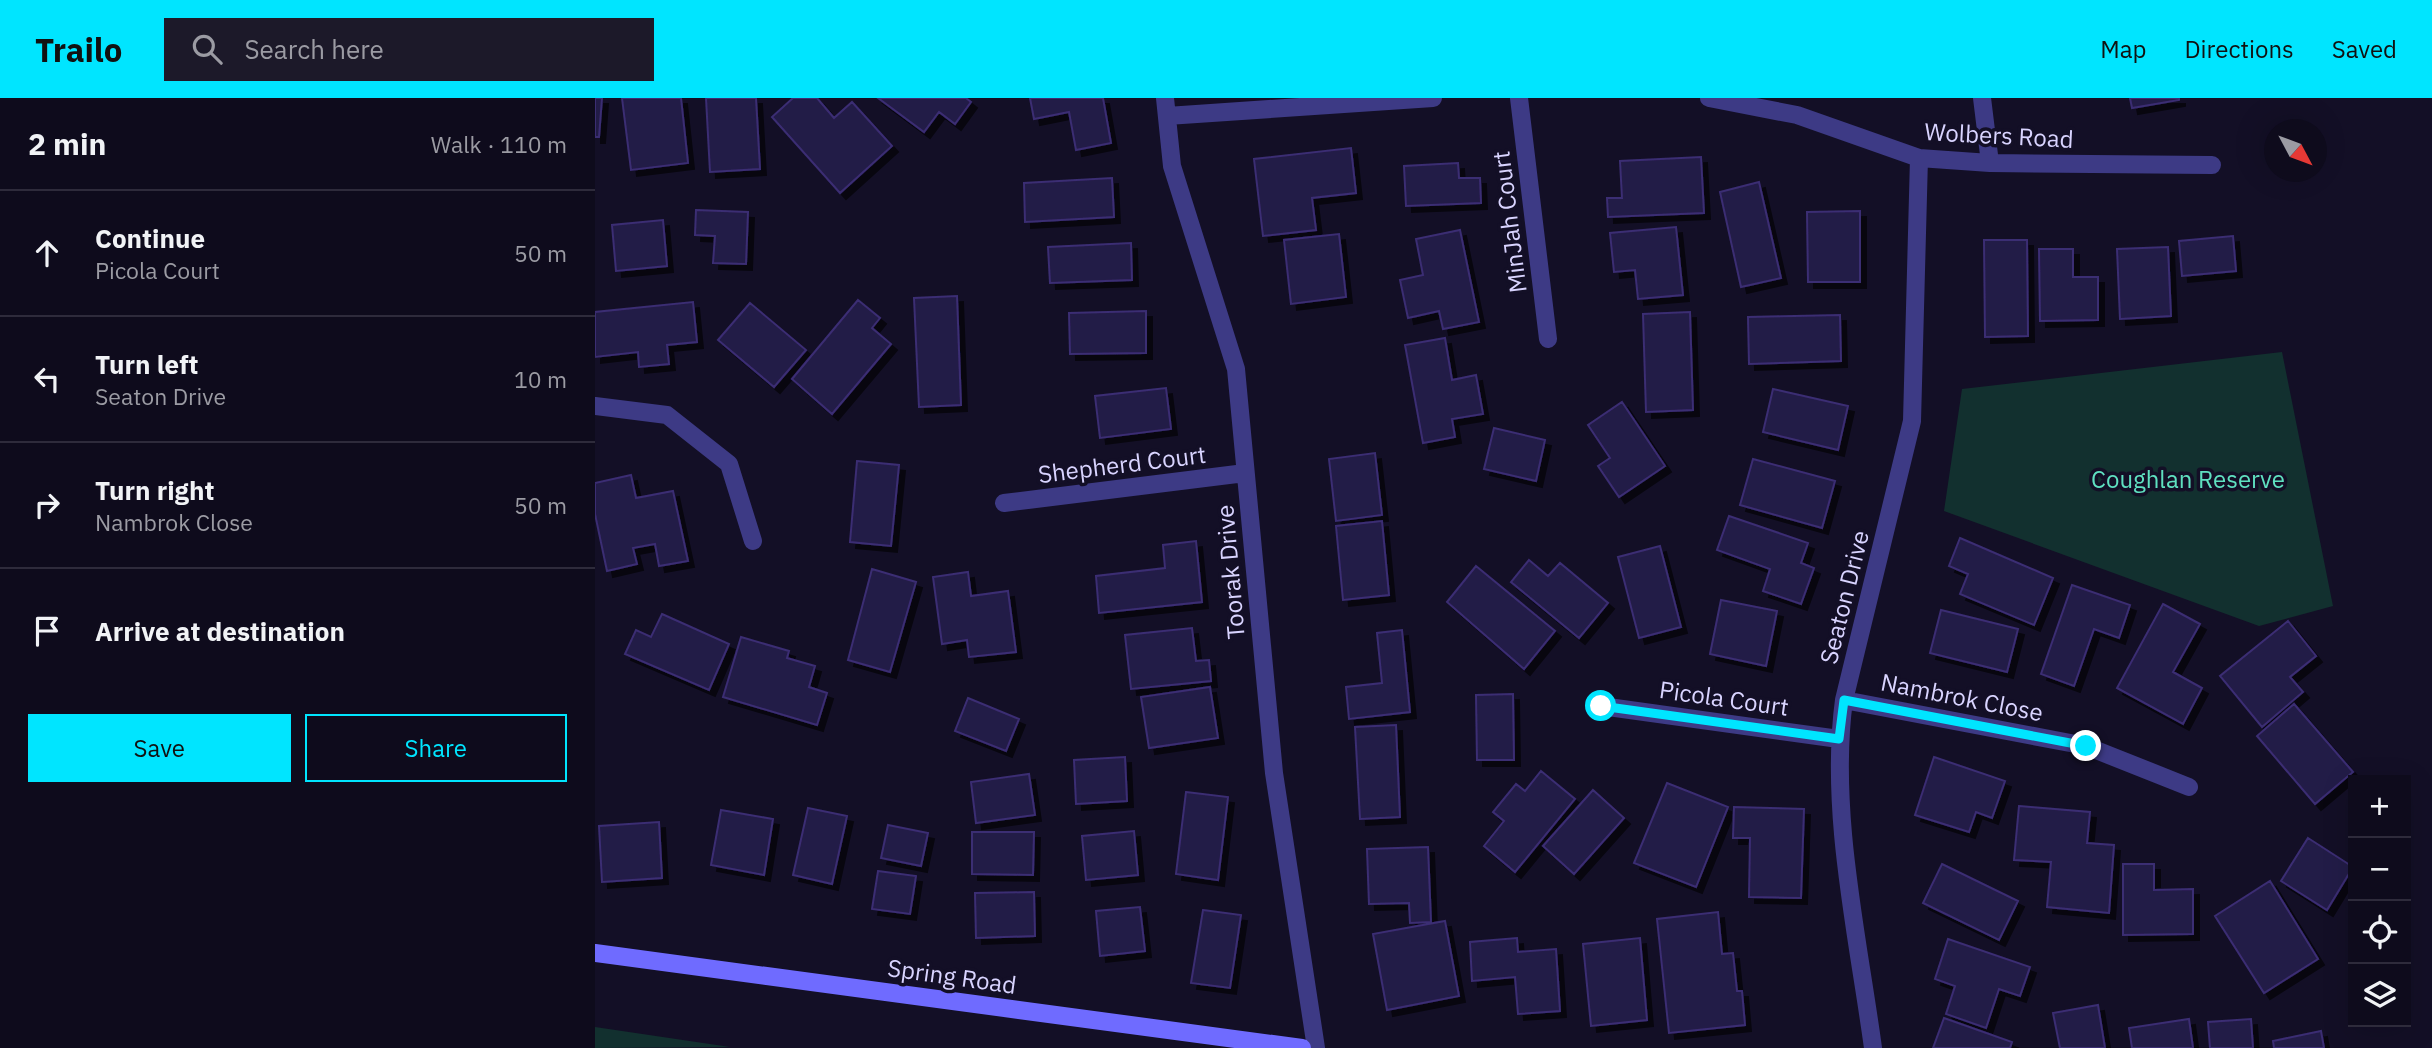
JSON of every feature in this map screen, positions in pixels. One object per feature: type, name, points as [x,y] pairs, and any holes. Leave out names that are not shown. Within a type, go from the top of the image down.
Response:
[{"type":"main road","name":"Spring Road","points":[[595,953],[1302,1048]]},
{"type":"street","points":[[1166,107],[1433,98]]},
{"type":"street","name":"MinJah Court","points":[[1519,98],[1548,339]]},
{"type":"street","name":"Wolbers Road","points":[[1709,98],[1797,115],[1919,158],[1990,163],[2212,164]]},
{"type":"street","points":[[1982,98],[1990,163]]},
{"type":"street","name":"Toorak Drive","points":[[1166,107],[1172,166],[1236,369],[1274,773],[1316,1048]]},
{"type":"street","name":"Seaton Drive","points":[[1873,1048],[1847,853],[1839,739],[1844,700],[1912,421],[1919,158]]},
{"type":"street","points":[[595,406],[667,415],[729,464],[753,541]]},
{"type":"street","name":"Shepherd Court","points":[[1004,503],[1245,473]]},
{"type":"street","name":"Nambrok Close","points":[[1844,700],[2086,746],[2189,787]]},
{"type":"street","name":"Picola Court","points":[[1601,706],[1839,739]]},
{"type":"green space","name":"Coughlan Reserve","points":[[2282,352],[2333,606],[2259,626],[1944,511],[1962,389]]},
{"type":"green space","points":[[595,1027],[730,1047],[595,1048]]},
{"type":"building","points":[[595,98],[602,98],[599,137],[595,137]]},
{"type":"building","points":[[622,98],[681,98],[688,163],[631,170]]},
{"type":"building","points":[[706,98],[756,98],[760,169],[710,172]]},
{"type":"building","points":[[793,98],[817,98],[834,118],[852,102],[892,146],[840,193],[772,117]]},
{"type":"building","points":[[878,98],[966,98],[971,102],[955,124],[939,112],[924,132]]},
{"type":"building","points":[[1030,98],[1103,98],[1111,143],[1076,150],[1069,112],[1034,119]]},
{"type":"building","points":[[2130,98],[2179,98],[2179,100],[2132,108]]},
{"type":"building","points":[[1351,148],[1356,193],[1312,198],[1316,230],[1263,236],[1254,159]]},
{"type":"building","points":[[1701,157],[1704,213],[1608,217],[1607,198],[1622,198],[1620,161]]},
{"type":"building","points":[[1458,163],[1459,178],[1480,178],[1481,203],[1406,206],[1404,166]]},
{"type":"building","points":[[1112,178],[1114,217],[1025,222],[1024,183]]},
{"type":"building","points":[[1759,182],[1781,278],[1741,287],[1720,192]]},
{"type":"building","points":[[696,210],[748,212],[746,264],[713,263],[715,236],[695,235]]},
{"type":"building","points":[[1860,211],[1860,282],[1808,282],[1807,212]]},
{"type":"building","points":[[663,220],[667,266],[616,271],[612,225]]},
{"type":"building","points":[[1676,227],[1683,295],[1638,299],[1635,270],[1614,272],[1610,233]]},
{"type":"building","points":[[1460,230],[1479,322],[1443,329],[1439,311],[1408,318],[1400,280],[1423,275],[1416,239]]},
{"type":"building","points":[[1339,234],[1346,297],[1291,304],[1284,240]]},
{"type":"building","points":[[2233,236],[2236,271],[2182,276],[2179,241]]},
{"type":"building","points":[[1984,240],[2027,240],[2028,336],[1985,337]]},
{"type":"building","points":[[1131,243],[1132,280],[1050,283],[1048,247]]},
{"type":"building","points":[[2168,247],[2171,316],[2120,319],[2117,249]]},
{"type":"building","points":[[2039,249],[2073,249],[2073,277],[2098,277],[2098,320],[2040,321]]},
{"type":"building","points":[[957,296],[961,405],[919,407],[914,298]]},
{"type":"building","points":[[858,300],[880,318],[872,328],[891,344],[832,414],[792,379]]},
{"type":"building","points":[[693,302],[697,342],[667,345],[669,364],[639,367],[638,352],[595,357],[595,312]]},
{"type":"building","points":[[750,303],[806,350],[774,387],[718,340]]},
{"type":"building","points":[[1146,311],[1146,353],[1070,354],[1069,313]]},
{"type":"building","points":[[1690,312],[1693,410],[1646,412],[1643,314]]},
{"type":"building","points":[[1840,315],[1841,361],[1749,364],[1748,317]]},
{"type":"building","points":[[1445,338],[1452,380],[1476,375],[1483,414],[1452,419],[1455,437],[1423,443],[1405,345]]},
{"type":"building","points":[[1166,388],[1171,429],[1100,438],[1095,396]]},
{"type":"building","points":[[1773,389],[1848,406],[1838,450],[1763,432]]},
{"type":"building","points":[[1622,402],[1665,466],[1619,497],[1598,466],[1610,458],[1588,425]]},
{"type":"building","points":[[1494,428],[1545,440],[1536,481],[1484,469]]},
{"type":"building","points":[[1375,453],[1382,515],[1336,521],[1329,459]]},
{"type":"building","points":[[1753,459],[1835,481],[1822,528],[1740,505]]},
{"type":"building","points":[[857,461],[899,465],[891,546],[850,542]]},
{"type":"building","points":[[631,475],[636,498],[673,491],[688,561],[659,566],[655,544],[633,548],[637,564],[607,571],[595,514],[595,483]]},
{"type":"building","points":[[1729,516],[1808,543],[1801,563],[1814,568],[1801,604],[1763,591],[1770,569],[1717,550]]},
{"type":"building","points":[[1382,521],[1389,595],[1343,600],[1336,526]]},
{"type":"building","points":[[1960,538],[2053,578],[2034,625],[1960,594],[1968,574],[1949,566]]},
{"type":"building","points":[[1196,541],[1202,602],[1099,613],[1096,576],[1165,568],[1163,545]]},
{"type":"building","points":[[1660,546],[1681,627],[1639,638],[1618,557]]},
{"type":"building","points":[[1529,560],[1548,576],[1560,563],[1608,603],[1579,638],[1511,582]]},
{"type":"building","points":[[1476,566],[1555,631],[1524,669],[1447,602]]},
{"type":"building","points":[[872,569],[916,582],[890,672],[848,660]]},
{"type":"building","points":[[968,572],[971,596],[1008,591],[1016,652],[969,657],[967,640],[942,644],[933,577]]},
{"type":"building","points":[[2072,585],[2130,605],[2119,638],[2094,629],[2074,686],[2041,674]]},
{"type":"building","points":[[1721,600],[1777,611],[1766,666],[1710,654]]},
{"type":"building","points":[[2163,604],[2200,624],[2173,672],[2202,688],[2183,724],[2117,688]]},
{"type":"building","points":[[1941,610],[2018,629],[2007,672],[1930,653]]},
{"type":"building","points":[[662,614],[729,644],[709,690],[625,654],[636,630],[651,637]]},
{"type":"building","points":[[2288,621],[2316,656],[2290,677],[2303,692],[2262,727],[2220,676]]},
{"type":"building","points":[[1192,628],[1196,661],[1209,660],[1211,681],[1131,689],[1125,635]]},
{"type":"building","points":[[1402,630],[1410,712],[1349,719],[1346,687],[1382,683],[1377,633]]},
{"type":"building","points":[[741,637],[789,651],[787,658],[815,666],[809,687],[827,693],[817,725],[723,697]]},
{"type":"building","points":[[1210,687],[1218,738],[1149,748],[1141,697]]},
{"type":"building","points":[[1513,694],[1514,760],[1477,760],[1476,695]]},
{"type":"building","points":[[968,698],[1019,719],[1006,751],[955,731]]},
{"type":"building","points":[[2294,704],[2353,772],[2315,804],[2257,736]]},
{"type":"building","points":[[1396,725],[1400,817],[1360,819],[1355,727]]},
{"type":"building","points":[[1125,757],[1127,801],[1076,804],[1074,760]]},
{"type":"building","points":[[1934,757],[2005,781],[1992,818],[1976,812],[1969,832],[1915,815]]},
{"type":"building","points":[[1541,771],[1575,799],[1515,872],[1484,846],[1504,821],[1493,812],[1516,784],[1525,791]]},
{"type":"building","points":[[1029,774],[1035,815],[976,823],[971,782]]},
{"type":"building","points":[[1667,783],[1728,807],[1696,887],[1634,863]]},
{"type":"building","points":[[1593,790],[1624,818],[1574,874],[1543,846]]},
{"type":"building","points":[[1186,792],[1228,797],[1218,880],[1176,874]]},
{"type":"building","points":[[2019,806],[2090,812],[2087,843],[2114,845],[2109,913],[2047,907],[2051,862],[2014,860]]},
{"type":"building","points":[[1734,807],[1804,809],[1801,898],[1749,897],[1750,838],[1733,838]]},
{"type":"building","points":[[808,808],[847,816],[832,884],[793,875]]},
{"type":"building","points":[[721,810],[773,819],[764,875],[711,865]]},
{"type":"building","points":[[659,822],[662,878],[602,882],[599,826]]},
{"type":"building","points":[[888,825],[928,833],[921,866],[881,858]]},
{"type":"building","points":[[1134,831],[1138,875],[1086,880],[1082,836]]},
{"type":"building","points":[[972,832],[1034,832],[1033,875],[972,874]]},
{"type":"building","points":[[2308,838],[2348,864],[2348,875],[2327,910],[2281,881]]},
{"type":"building","points":[[1428,847],[1431,922],[1410,923],[1409,903],[1369,904],[1367,849]]},
{"type":"building","points":[[1942,864],[2018,901],[1999,940],[1923,903]]},
{"type":"building","points":[[2123,864],[2154,864],[2154,890],[2193,889],[2193,934],[2123,935]]},
{"type":"building","points":[[878,871],[916,876],[910,914],[872,909]]},
{"type":"building","points":[[2270,881],[2318,959],[2264,993],[2215,916]]},
{"type":"building","points":[[1034,892],[1035,936],[976,938],[975,893]]},
{"type":"building","points":[[1140,907],[1145,951],[1100,956],[1096,911]]},
{"type":"building","points":[[1203,910],[1241,915],[1230,988],[1191,983]]},
{"type":"building","points":[[1718,912],[1722,954],[1733,953],[1737,991],[1742,991],[1745,1025],[1669,1033],[1657,919]]},
{"type":"building","points":[[1445,921],[1459,996],[1387,1010],[1373,934]]},
{"type":"building","points":[[1517,938],[1518,952],[1556,949],[1560,1011],[1518,1014],[1515,977],[1472,981],[1470,942]]},
{"type":"building","points":[[1640,938],[1647,1020],[1591,1026],[1583,944]]},
{"type":"building","points":[[1948,939],[2030,967],[2020,996],[1999,989],[1986,1028],[1946,1014],[1955,986],[1935,979]]},
{"type":"building","points":[[2098,1005],[2105,1048],[2060,1048],[2053,1013]]},
{"type":"building","points":[[1944,1018],[2012,1042],[2010,1048],[1933,1048]]},
{"type":"building","points":[[2189,1019],[2193,1048],[2132,1048],[2129,1028]]},
{"type":"building","points":[[2251,1019],[2253,1048],[2210,1048],[2208,1022]]},
{"type":"building","points":[[2321,1031],[2324,1048],[2274,1048],[2273,1041]]},
{"type":"route","points":[[1601,706],[1839,739],[1844,700],[2086,746]]}]
